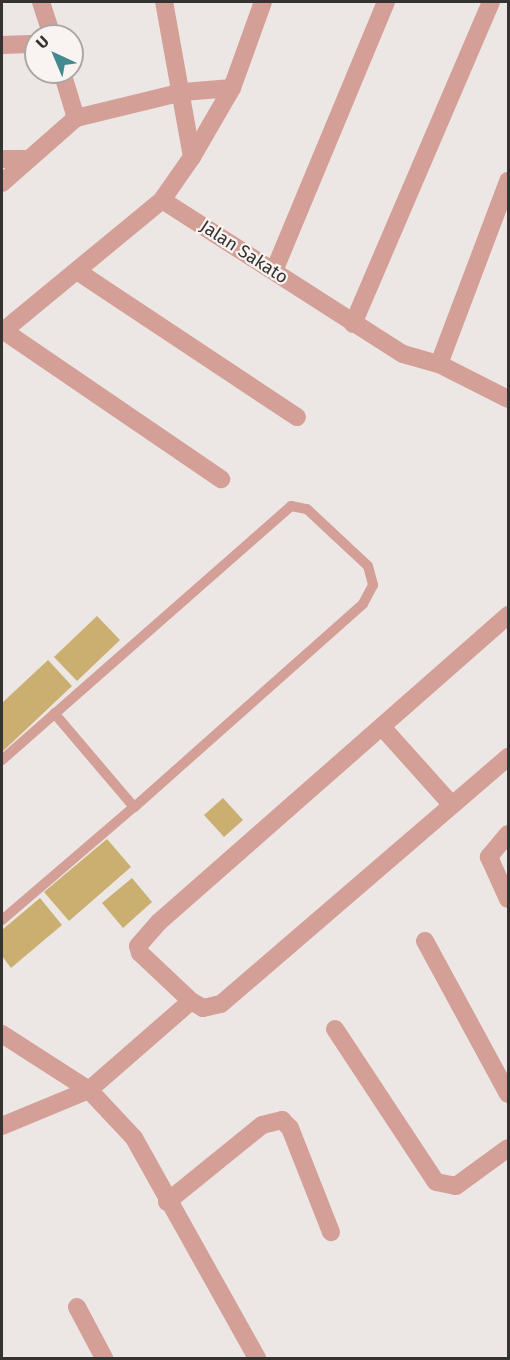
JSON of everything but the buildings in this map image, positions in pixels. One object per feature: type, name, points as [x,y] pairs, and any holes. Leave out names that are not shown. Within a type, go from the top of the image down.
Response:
[{"type":"street","points":[[41,2],[48,24]]},
{"type":"street","points":[[164,2],[183,92],[192,157]]},
{"type":"street","points":[[221,479],[3,331],[162,200],[192,157],[232,88],[263,2]]},
{"type":"street","points":[[274,271],[386,2]]},
{"type":"street","points":[[353,324],[491,2]]},
{"type":"street","points":[[2,45],[24,44]]},
{"type":"street","points":[[66,84],[76,118]]},
{"type":"street","points":[[2,183],[76,118],[183,92],[232,88]]},
{"type":"street","points":[[2,159],[29,159]]},
{"type":"street","points":[[439,364],[508,181]]},
{"type":"street","name":"Jalan Sakato","points":[[162,200],[402,354],[439,364],[508,399]]},
{"type":"street","points":[[76,271],[297,417]]},
{"type":"street","points":[[508,615],[159,922],[138,946],[191,1001],[203,1008],[221,1004],[508,756]]},
{"type":"street","points":[[382,727],[452,806]]},
{"type":"street","points":[[508,834],[489,857],[508,899]]},
{"type":"street","points":[[425,941],[504,1073],[508,1094]]},
{"type":"street","points":[[2,1126],[90,1090],[191,1001]]},
{"type":"street","points":[[335,1029],[436,1182],[456,1186],[508,1148]]},
{"type":"street","points":[[2,1034],[90,1090],[134,1138],[167,1202],[257,1359]]},
{"type":"street","points":[[167,1202],[262,1125],[282,1120],[290,1128],[330,1232]]},
{"type":"street","points":[[77,1307],[104,1359]]},
{"type":"lane","points":[[2,760],[291,506],[307,509],[368,566],[373,585],[363,604],[134,807],[2,920]]},
{"type":"lane","points":[[54,713],[134,807]]}]
